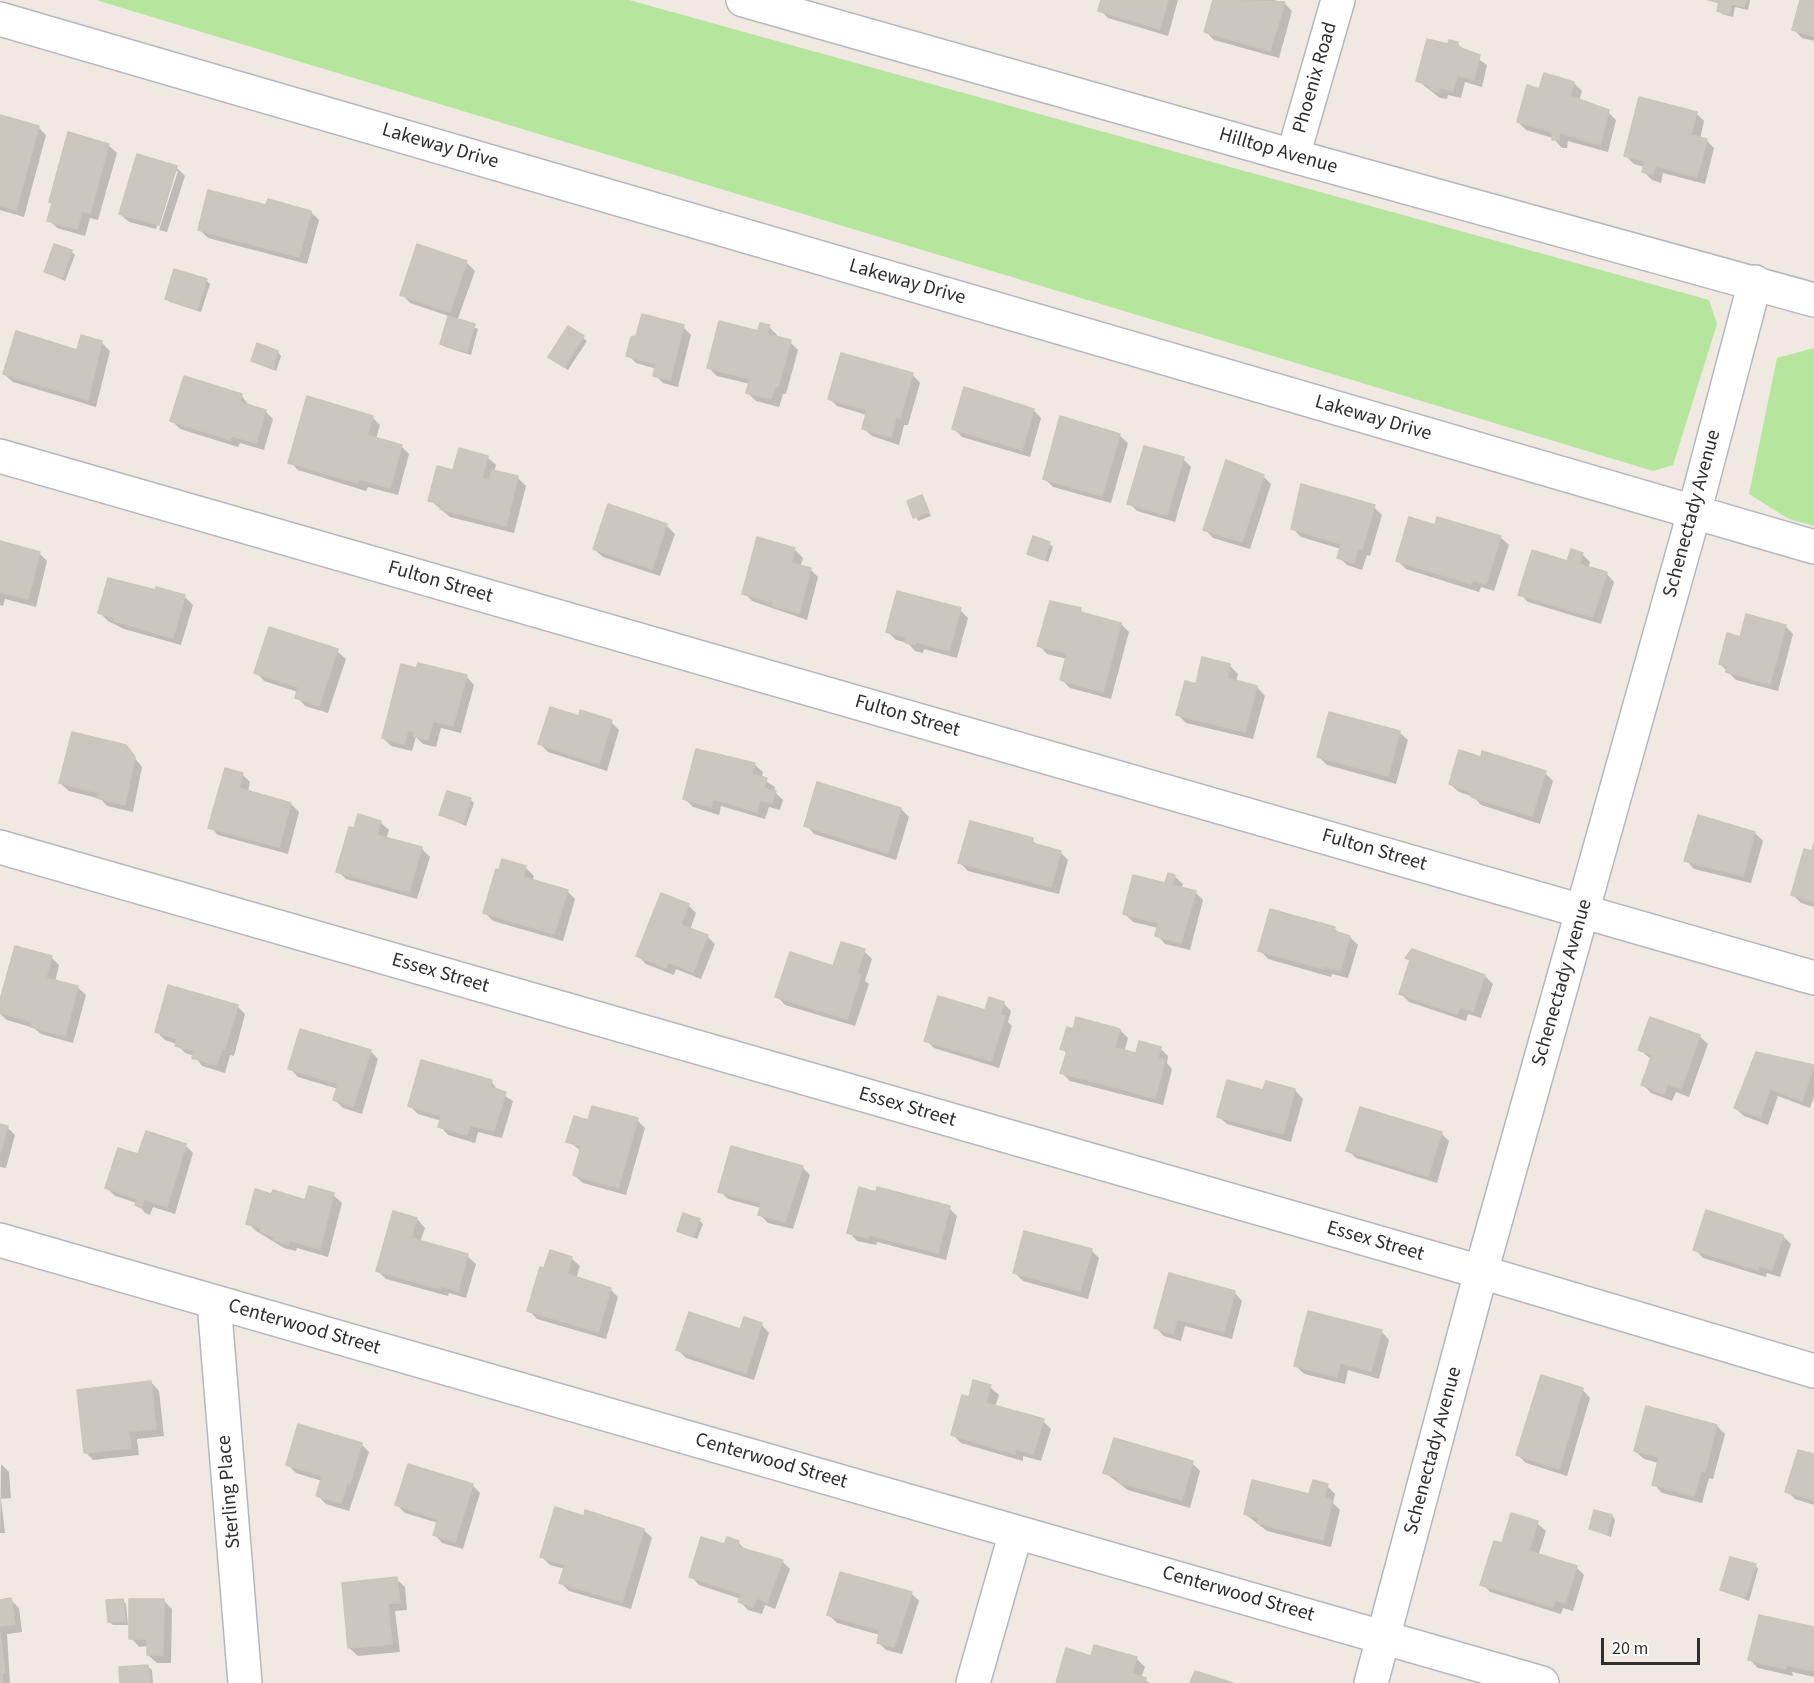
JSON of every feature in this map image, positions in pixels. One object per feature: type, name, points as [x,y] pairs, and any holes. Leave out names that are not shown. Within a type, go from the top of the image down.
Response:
[{"type":"street","name":"Hilltop Avenue","points":[[743,0],[1293,156],[1814,300]]},
{"type":"street","name":"Phoenix Road","points":[[1293,156],[1338,0]]},
{"type":"street","name":"Lakeway Drive","points":[[0,18],[1814,547]]},
{"type":"street","name":"Schenectady Avenue","points":[[1371,1683],[1481,1272],[1694,513],[1755,282]]},
{"type":"street","name":"Fulton Street","points":[[0,456],[1814,978]]},
{"type":"street","name":"Essex Street","points":[[0,847],[1481,1272],[1814,1371]]},
{"type":"street","name":"Centerwood Street","points":[[0,1240],[1542,1683]]},
{"type":"street","name":"Sterling Place","points":[[214,1302],[245,1683]]},
{"type":"street","points":[[973,1683],[1016,1532]]},
{"type":"green space","points":[[96,0],[629,0],[1709,300],[1717,324],[1673,465],[1653,471]]},
{"type":"green space","points":[[1814,348],[1814,526],[1789,519],[1749,494],[1777,358]]},
{"type":"building","points":[[1101,0],[1168,0],[1160,29],[1098,11]]},
{"type":"building","points":[[1213,0],[1285,2],[1270,51],[1204,32]]},
{"type":"building","points":[[1708,0],[1746,0],[1744,7],[1731,4],[1729,14],[1717,11],[1719,2]]},
{"type":"building","points":[[1800,0],[1814,0],[1814,36],[1792,30]]},
{"type":"building","points":[[1427,39],[1448,44],[1449,40],[1458,42],[1458,47],[1480,55],[1474,80],[1457,75],[1453,91],[1440,87],[1439,92],[1430,90],[1431,86],[1416,81]]},
{"type":"building","points":[[1544,73],[1574,82],[1570,96],[1609,110],[1600,145],[1560,133],[1559,140],[1552,140],[1552,132],[1517,122],[1527,85],[1539,89]]},
{"type":"building","points":[[1639,97],[1697,112],[1691,135],[1707,139],[1697,177],[1655,166],[1653,175],[1642,172],[1645,161],[1624,156]]},
{"type":"building","points":[[0,115],[39,126],[16,210],[0,205]]},
{"type":"building","points":[[68,132],[109,144],[90,213],[82,211],[77,229],[47,221],[52,203],[49,202]]},
{"type":"building","points":[[137,154],[177,166],[159,225],[119,214]]},
{"type":"building","points":[[208,190],[266,205],[268,199],[311,211],[299,257],[198,230]]},
{"type":"building","points":[[54,244],[72,250],[62,278],[44,272]]},
{"type":"building","points":[[417,244],[467,261],[450,312],[400,295]]},
{"type":"building","points":[[174,269],[207,279],[197,309],[165,299]]},
{"type":"building","points":[[642,314],[684,325],[670,380],[653,376],[656,364],[626,356],[631,337],[636,336]]},
{"type":"building","points":[[448,316],[475,324],[467,352],[440,344]]},
{"type":"building","points":[[719,321],[758,331],[760,323],[770,325],[767,334],[791,340],[778,387],[775,386],[771,399],[746,393],[750,379],[707,368]]},
{"type":"building","points":[[568,326],[584,336],[564,367],[548,357]]},
{"type":"building","points":[[16,331],[77,350],[81,335],[102,341],[88,400],[3,374]]},
{"type":"building","points":[[257,343],[278,351],[273,369],[251,361]]},
{"type":"building","points":[[841,353],[913,373],[900,418],[896,417],[891,437],[862,429],[867,410],[828,399]]},
{"type":"building","points":[[184,376],[242,394],[240,402],[266,410],[256,443],[232,436],[230,440],[170,421]]},
{"type":"building","points":[[964,387],[1034,409],[1022,450],[952,429]]},
{"type":"building","points":[[307,396],[373,416],[367,435],[402,445],[390,488],[359,479],[358,483],[288,463]]},
{"type":"building","points":[[1060,416],[1120,434],[1102,496],[1043,479]]},
{"type":"building","points":[[1144,446],[1184,457],[1167,515],[1127,504]]},
{"type":"building","points":[[459,448],[488,456],[482,478],[489,480],[492,470],[518,476],[506,526],[440,509],[441,504],[428,501],[437,466],[453,470]]},
{"type":"building","points":[[1226,460],[1264,475],[1242,542],[1203,530]]},
{"type":"building","points":[[1301,484],[1375,505],[1362,549],[1358,548],[1354,563],[1337,558],[1341,544],[1291,529]]},
{"type":"building","points":[[922,495],[929,512],[913,518],[907,501]]},
{"type":"building","points":[[608,504],[667,524],[652,569],[593,549]]},
{"type":"building","points":[[1409,517],[1435,525],[1437,517],[1501,536],[1486,584],[1473,580],[1471,584],[1396,561]]},
{"type":"building","points":[[1033,536],[1050,542],[1044,560],[1027,554]]},
{"type":"building","points":[[757,537],[795,548],[791,563],[811,568],[799,613],[773,606],[772,602],[742,594]]},
{"type":"building","points":[[0,541],[40,552],[28,599],[0,592]]},
{"type":"building","points":[[1571,549],[1583,553],[1579,564],[1607,572],[1593,617],[1518,595],[1532,550],[1567,561]]},
{"type":"building","points":[[108,578],[185,595],[173,638],[114,621],[115,618],[98,613]]},
{"type":"building","points":[[897,591],[961,608],[949,651],[916,642],[915,645],[906,643],[905,637],[886,632]]},
{"type":"building","points":[[1050,601],[1081,608],[1080,612],[1121,623],[1103,692],[1060,680],[1067,653],[1037,646]]},
{"type":"building","points":[[1746,614],[1786,625],[1770,684],[1726,672],[1727,666],[1719,664],[1727,633],[1740,637]]},
{"type":"building","points":[[269,627],[338,649],[319,706],[295,698],[298,687],[254,673]]},
{"type":"building","points":[[1202,657],[1230,664],[1227,678],[1257,686],[1245,732],[1176,715],[1185,681],[1196,684]]},
{"type":"building","points":[[418,663],[467,675],[453,726],[433,721],[428,740],[413,736],[414,732],[408,730],[404,744],[382,738],[401,664],[416,668]]},
{"type":"building","points":[[550,707],[579,716],[580,710],[612,720],[599,764],[538,744]]},
{"type":"building","points":[[1329,712],[1400,731],[1388,776],[1317,757]]},
{"type":"building","points":[[72,732],[126,745],[135,757],[125,805],[97,798],[98,793],[59,783]]},
{"type":"building","points":[[696,749],[755,763],[752,774],[767,778],[764,788],[776,791],[772,803],[760,800],[757,812],[713,799],[711,807],[683,799]]},
{"type":"building","points":[[1459,750],[1481,757],[1482,751],[1546,771],[1532,816],[1471,797],[1472,793],[1449,784]]},
{"type":"building","points":[[225,768],[243,773],[239,788],[291,803],[279,847],[208,828]]},
{"type":"building","points":[[817,782],[901,808],[888,853],[804,826]]},
{"type":"building","points":[[447,791],[471,798],[463,823],[439,815]]},
{"type":"building","points":[[358,814],[381,821],[377,835],[422,847],[409,892],[336,872],[349,827],[354,828]]},
{"type":"building","points":[[1698,815],[1755,832],[1743,876],[1684,861]]},
{"type":"building","points":[[970,821],[1033,838],[1032,843],[1061,851],[1051,887],[958,863]]},
{"type":"building","points":[[1814,843],[1814,902],[1791,895],[1804,849],[1812,851]]},
{"type":"building","points":[[502,859],[526,866],[523,877],[568,890],[554,934],[483,913],[496,869],[499,870]]},
{"type":"building","points":[[1168,873],[1175,875],[1172,885],[1196,891],[1181,943],[1155,936],[1158,923],[1123,914],[1133,875],[1165,883]]},
{"type":"building","points":[[661,893],[689,904],[681,925],[708,935],[693,972],[668,962],[666,968],[636,956]]},
{"type":"building","points":[[1270,909],[1335,927],[1334,931],[1350,936],[1340,971],[1324,966],[1323,969],[1258,951]]},
{"type":"building","points":[[841,942],[865,949],[857,973],[861,975],[847,1019],[775,997],[790,952],[833,966]]},
{"type":"building","points":[[15,946],[52,956],[46,978],[78,986],[65,1036],[31,1027],[32,1022],[0,1013],[0,1000]]},
{"type":"building","points":[[1412,949],[1485,975],[1473,1011],[1460,1007],[1457,1014],[1399,994],[1410,960],[1405,958]]},
{"type":"building","points":[[168,985],[238,1005],[225,1049],[222,1048],[217,1065],[192,1058],[194,1051],[175,1046],[177,1039],[155,1032]]},
{"type":"building","points":[[938,996],[985,1010],[989,997],[1004,1002],[1000,1015],[1005,1016],[991,1061],[924,1041]]},
{"type":"building","points":[[1076,1017],[1120,1029],[1115,1048],[1136,1053],[1139,1041],[1161,1047],[1158,1058],[1165,1060],[1155,1098],[1060,1073],[1067,1051],[1060,1049],[1067,1027],[1073,1029]]},
{"type":"building","points":[[1650,1017],[1700,1035],[1681,1089],[1668,1084],[1664,1094],[1641,1085],[1652,1055],[1638,1050]]},
{"type":"building","points":[[300,1029],[371,1050],[353,1107],[333,1100],[338,1084],[288,1069]]},
{"type":"building","points":[[1756,1052],[1814,1065],[1802,1101],[1770,1089],[1760,1117],[1734,1108]]},
{"type":"building","points":[[421,1060],[492,1080],[490,1087],[506,1092],[494,1131],[470,1125],[467,1135],[438,1127],[441,1116],[408,1106]]},
{"type":"building","points":[[1227,1080],[1263,1090],[1266,1081],[1295,1089],[1283,1134],[1217,1117]]},
{"type":"building","points":[[592,1106],[638,1118],[618,1188],[573,1175],[581,1146],[566,1142],[574,1116],[588,1120]]},
{"type":"building","points":[[1360,1107],[1442,1132],[1428,1176],[1346,1151]]},
{"type":"building","points":[[0,1124],[8,1126],[0,1153]]},
{"type":"building","points":[[146,1131],[186,1144],[167,1207],[144,1199],[142,1208],[135,1205],[137,1199],[105,1188],[118,1148],[138,1154]]},
{"type":"building","points":[[731,1146],[803,1166],[785,1222],[758,1215],[761,1203],[718,1192]]},
{"type":"building","points":[[309,1186],[334,1193],[320,1249],[289,1240],[288,1244],[274,1240],[276,1237],[260,1232],[261,1228],[246,1224],[255,1189],[271,1194],[273,1190],[305,1200]]},
{"type":"building","points":[[859,1187],[876,1192],[877,1187],[950,1206],[938,1253],[869,1235],[868,1238],[847,1233]]},
{"type":"building","points":[[1706,1210],[1783,1235],[1772,1270],[1759,1266],[1758,1270],[1693,1250]]},
{"type":"building","points":[[393,1211],[417,1218],[411,1238],[468,1254],[458,1291],[441,1286],[440,1289],[376,1271]]},
{"type":"building","points":[[683,1213],[700,1219],[693,1237],[677,1231]]},
{"type":"building","points":[[1024,1231],[1092,1249],[1080,1291],[1013,1273]]},
{"type":"building","points":[[550,1250],[572,1257],[567,1274],[611,1288],[598,1332],[527,1311],[540,1267],[544,1268]]},
{"type":"building","points":[[1169,1273],[1235,1291],[1224,1332],[1177,1319],[1173,1334],[1154,1328]]},
{"type":"building","points":[[1308,1311],[1382,1330],[1371,1371],[1340,1363],[1337,1377],[1294,1366]]},
{"type":"building","points":[[689,1312],[740,1329],[744,1317],[762,1323],[746,1373],[676,1350]]},
{"type":"building","points":[[1541,1375],[1583,1388],[1559,1469],[1516,1455]]},
{"type":"building","points":[[973,1380],[991,1385],[986,1403],[1044,1419],[1033,1454],[1015,1449],[1015,1454],[951,1435],[962,1395],[969,1397]]},
{"type":"building","points":[[151,1381],[156,1429],[129,1431],[131,1448],[84,1453],[77,1390]]},
{"type":"building","points":[[1646,1406],[1717,1425],[1705,1472],[1701,1471],[1694,1496],[1652,1485],[1659,1457],[1634,1451]]},
{"type":"building","points":[[298,1424],[362,1443],[350,1484],[347,1483],[341,1503],[316,1496],[322,1476],[286,1465]]},
{"type":"building","points":[[1114,1438],[1193,1461],[1182,1500],[1118,1482],[1119,1478],[1103,1473]]},
{"type":"building","points":[[1798,1450],[1814,1454],[1814,1500],[1785,1492]]},
{"type":"building","points":[[408,1464],[473,1484],[455,1542],[433,1535],[438,1519],[395,1505]]},
{"type":"building","points":[[1252,1480],[1309,1494],[1313,1480],[1328,1484],[1324,1498],[1332,1500],[1323,1540],[1257,1523],[1259,1518],[1244,1514]]},
{"type":"building","points":[[555,1507],[584,1516],[585,1510],[644,1529],[622,1602],[559,1583],[565,1565],[540,1557]]},
{"type":"building","points":[[1594,1510],[1612,1515],[1607,1534],[1589,1529]]},
{"type":"building","points":[[1511,1513],[1538,1521],[1529,1551],[1577,1566],[1565,1603],[1555,1600],[1553,1607],[1480,1585],[1494,1541],[1502,1543]]},
{"type":"building","points":[[701,1537],[724,1544],[727,1537],[739,1541],[738,1547],[783,1560],[767,1602],[757,1598],[753,1607],[738,1602],[742,1594],[689,1577]]},
{"type":"building","points":[[1730,1557],[1756,1564],[1745,1598],[1720,1590]]},
{"type":"building","points":[[840,1572],[912,1592],[894,1647],[877,1643],[880,1630],[827,1615]]},
{"type":"building","points":[[397,1577],[400,1603],[388,1603],[392,1644],[348,1648],[342,1583]]},
{"type":"building","points":[[11,1598],[15,1624],[0,1626],[0,1600]]},
{"type":"building","points":[[123,1599],[125,1621],[108,1622],[106,1600]]},
{"type":"building","points":[[129,1599],[164,1599],[163,1655],[147,1655],[147,1639],[129,1639]]},
{"type":"building","points":[[1759,1615],[1814,1627],[1814,1671],[1785,1665],[1786,1669],[1748,1660]]},
{"type":"building","points":[[0,1633],[5,1673],[2,1673],[3,1682],[0,1683]]},
{"type":"building","points":[[1094,1645],[1137,1657],[1132,1673],[1146,1678],[1145,1683],[1056,1683],[1066,1648],[1091,1656]]},
{"type":"building","points":[[148,1665],[150,1683],[120,1683],[119,1667]]},
{"type":"building","points":[[1195,1671],[1233,1683],[1190,1683]]}]
